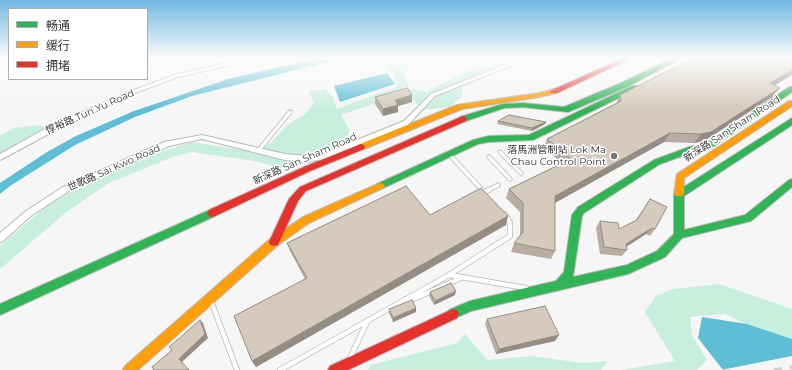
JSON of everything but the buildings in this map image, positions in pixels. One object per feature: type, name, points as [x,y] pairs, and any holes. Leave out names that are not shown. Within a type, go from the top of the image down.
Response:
[{"type":"main road","name":"新深路 San Sham Road","points":[[0,310],[307,169],[433,117],[460,107],[540,95],[559,89],[590,75]]},
{"type":"main road","points":[[274,242],[294,199],[303,190],[315,183],[460,120],[504,106],[523,105],[565,110],[647,75]]},
{"type":"main road","points":[[129,370],[274,242],[306,220],[476,142],[489,139],[530,138],[596,108],[655,75]]},
{"type":"main road","name":"新深路 San Sham Road","points":[[558,286],[569,274],[578,215],[581,210],[657,162],[692,149],[708,146],[792,89]]},
{"type":"main road","name":"新深路 San Sham Road","points":[[679,235],[680,176],[792,103]]},
{"type":"main road","points":[[680,194],[682,191],[792,121]]},
{"type":"main road","points":[[334,370],[470,306],[542,291],[628,269],[662,254],[679,235],[748,218],[792,182]]},
{"type":"street","name":"惇裕路 Tun Yu Road","points":[[0,157],[54,128],[133,92],[179,75]]},
{"type":"street","name":"世歌路 Sai Kwo Road","points":[[0,238],[29,214],[66,189],[168,144],[202,137],[298,158],[322,156],[406,123],[433,95],[483,75]]},
{"type":"lane","points":[[259,150],[290,112]]},
{"type":"lane","points":[[500,152],[521,173]]},
{"type":"lane","points":[[450,155],[488,197]]},
{"type":"lane","points":[[489,157],[510,179]]},
{"type":"lane","points":[[484,192],[498,185]]},
{"type":"lane","points":[[280,370],[449,274],[510,236],[510,223],[501,211]]},
{"type":"lane","points":[[449,274],[542,291]]},
{"type":"lane","points":[[348,363],[369,320],[463,277]]},
{"type":"lane","points":[[210,299],[237,370]]},
{"type":"green space","points":[[394,75],[404,75],[410,89],[426,92],[459,75],[485,75],[463,84],[462,96],[450,107],[423,110],[406,93],[341,115],[349,129],[347,142],[322,152],[313,161],[285,169],[254,161],[192,152],[172,157],[107,184],[64,214],[0,269],[0,246],[52,201],[127,163],[191,142],[249,151],[270,144],[288,124],[305,114],[314,103],[309,91],[325,89],[333,97],[337,109],[396,87]]},
{"type":"green space","points":[[42,125],[47,131],[18,145],[0,160],[0,136],[13,128]]},
{"type":"green space","points":[[719,284],[792,309],[792,343],[785,343],[725,314],[690,317],[692,335],[707,360],[697,370],[622,370],[675,361],[645,312],[656,296],[673,289]]},
{"type":"green space","points":[[465,334],[487,360],[532,356],[583,363],[608,361],[601,370],[368,370],[371,365],[457,343]]},
{"type":"water","points":[[244,75],[275,75],[192,96],[135,117],[75,145],[10,186],[0,194],[0,183],[47,152],[76,136],[134,111],[228,79]]},
{"type":"water","points":[[378,75],[389,75],[395,84],[340,102],[334,86]]},
{"type":"water","points":[[702,317],[747,324],[792,339],[792,370],[723,370],[698,338]]},
{"type":"pier","points":[[792,356],[792,370],[721,370]]},
{"type":"railway","points":[[774,370],[792,367]]},
{"type":"traffic: fast","points":[[463,119],[503,106],[523,105],[565,110],[643,75]]},
{"type":"traffic: fast","points":[[380,186],[476,142],[489,139],[530,138],[635,88]]},
{"type":"traffic: fast","points":[[558,286],[569,274],[577,215],[581,210],[657,162],[692,149],[708,146],[792,89]]},
{"type":"traffic: fast","points":[[679,235],[679,194],[792,121]]},
{"type":"traffic: fast","points":[[453,314],[470,306],[628,269],[661,254],[679,235],[748,218],[792,182]]},
{"type":"traffic: fast","points":[[0,310],[212,213]]},
{"type":"traffic: slow","points":[[361,147],[460,107],[540,95],[554,91]]},
{"type":"traffic: slow","points":[[679,194],[680,176],[792,103]]},
{"type":"traffic: slow","points":[[129,370],[274,242],[306,220],[380,186]]},
{"type":"traffic: jam","points":[[554,91],[590,75]]},
{"type":"traffic: jam","points":[[274,242],[294,199],[303,189],[463,119]]},
{"type":"traffic: jam","points":[[212,213],[307,169],[361,147]]},
{"type":"traffic: jam","points":[[334,370],[453,314]]},
{"type":"place","name":"落馬洲管制站 Lok Ma Chau Control Point","points":[[614,156]]}]
